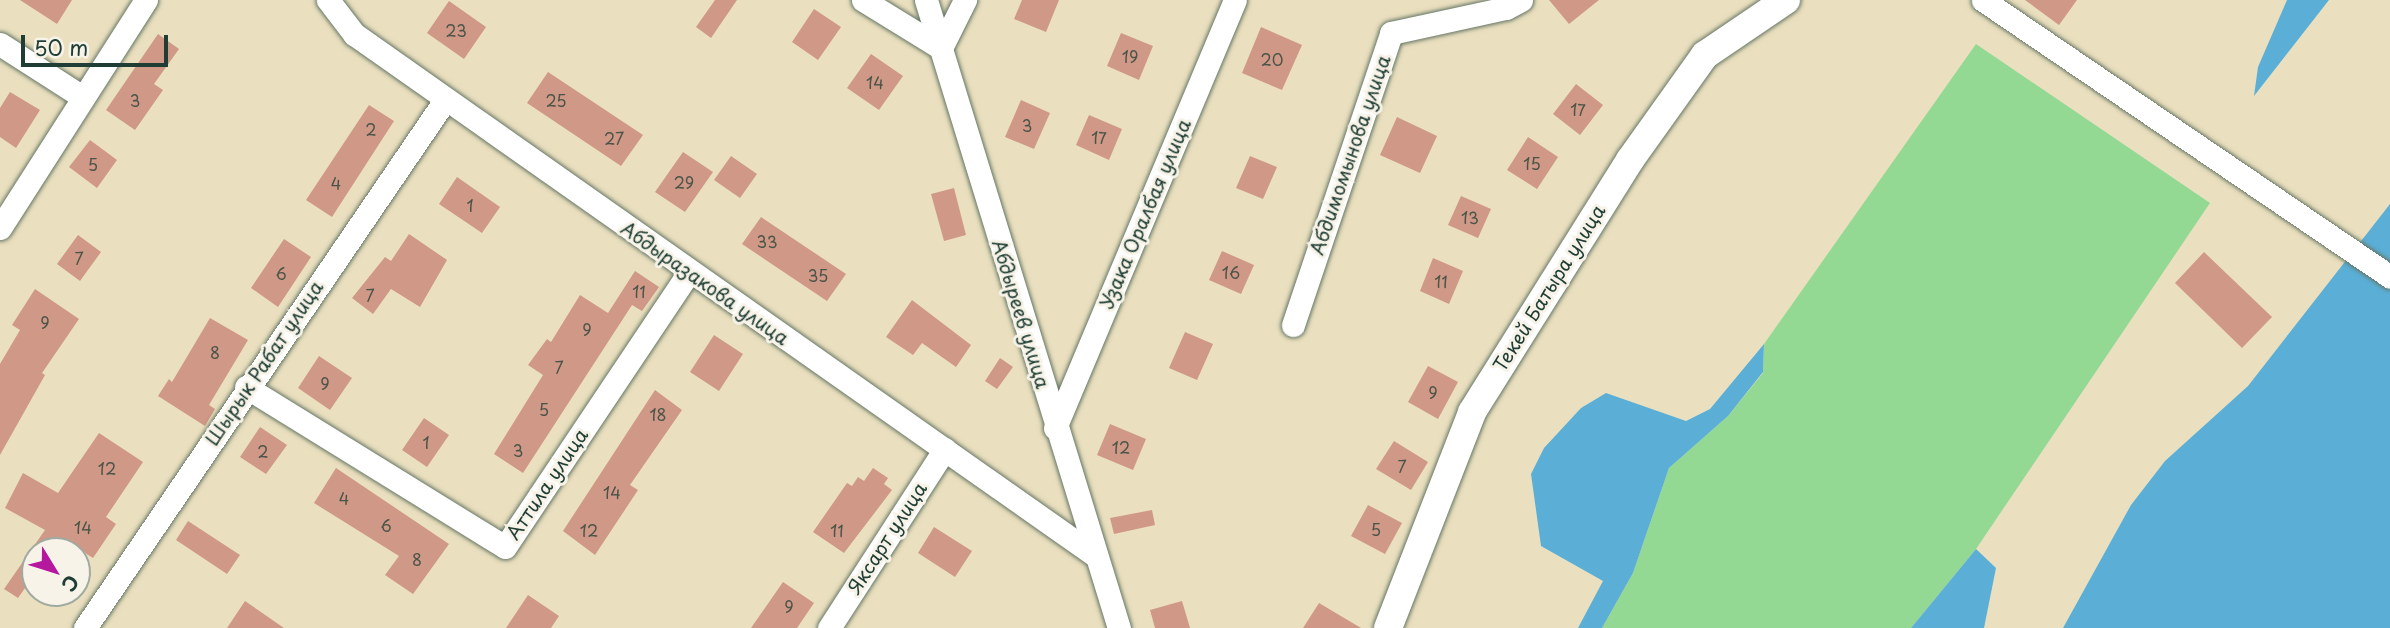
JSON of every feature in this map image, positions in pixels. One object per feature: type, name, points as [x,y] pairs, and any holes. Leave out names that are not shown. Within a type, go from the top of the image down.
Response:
[{"type":"street","points":[[0,228],[81,96],[146,0]]},
{"type":"street","name":"Абдыразакова улица","points":[[328,0],[354,34],[445,100],[1093,554]]},
{"type":"street","points":[[863,0],[941,48],[965,0]]},
{"type":"street","name":"Абдыреев улица","points":[[926,0],[1093,554],[1119,628]]},
{"type":"street","name":"Узака Оралбая улица","points":[[1055,428],[1235,0]]},
{"type":"street","name":"Абдимомынова улица","points":[[1293,325],[1391,33],[1506,8],[1521,0]]},
{"type":"street","name":"Текей Батыра улица","points":[[1388,628],[1472,412],[1630,160],[1705,55],[1786,0]]},
{"type":"street","points":[[1983,0],[2390,277]]},
{"type":"street","points":[[0,44],[81,96]]},
{"type":"street","name":"Шырык Рабат улица","points":[[85,628],[246,387],[445,100]]},
{"type":"street","name":"Аттила улица","points":[[246,387],[506,547],[689,272]]},
{"type":"street","name":"Яксарт улица","points":[[829,628],[944,449]]},
{"type":"green space","points":[[1976,44],[2210,203],[1976,549],[1911,628],[1602,628],[1633,573],[1669,468],[1728,416],[1763,373],[1764,344]]},
{"type":"water","points":[[2287,0],[2329,0],[2254,96],[2258,67]]},
{"type":"water","points":[[2390,204],[2390,628],[2063,628],[2131,505],[2165,461],[2248,386]]},
{"type":"water","points":[[1764,344],[1763,372],[1728,416],[1669,468],[1633,573],[1602,628],[1578,628],[1603,581],[1541,546],[1531,474],[1544,448],[1581,408],[1606,393],[1686,421],[1710,409]]},
{"type":"water","points":[[1976,549],[1996,568],[1984,628],[1911,628]]},
{"type":"building","points":[[20,0],[72,0],[57,24]]},
{"type":"building","points":[[715,0],[737,0],[711,38],[696,27]]},
{"type":"building","points":[[1022,0],[1059,0],[1046,32],[1014,19]]},
{"type":"building","points":[[1549,0],[1599,0],[1569,24]]},
{"type":"building","points":[[2025,0],[2077,0],[2059,25]]},
{"type":"building","points":[[449,1],[486,27],[464,59],[427,33]]},
{"type":"building","points":[[814,9],[841,27],[818,60],[792,42]]},
{"type":"building","points":[[1261,27],[1302,45],[1282,90],[1242,73]]},
{"type":"building","points":[[1121,33],[1153,46],[1139,80],[1107,66]]},
{"type":"building","points":[[158,34],[179,49],[154,84],[163,90],[135,130],[106,110]]},
{"type":"building","points":[[871,54],[903,76],[879,110],[847,88]]},
{"type":"building","points":[[548,72],[643,135],[621,166],[527,103]]},
{"type":"building","points":[[1576,84],[1603,105],[1580,135],[1553,114]]},
{"type":"building","points":[[10,92],[40,110],[16,148],[0,137],[0,108]]},
{"type":"building","points":[[1021,100],[1050,113],[1034,149],[1005,137]]},
{"type":"building","points":[[369,105],[394,121],[332,217],[306,200]]},
{"type":"building","points":[[1089,115],[1122,129],[1109,160],[1076,145]]},
{"type":"building","points":[[1397,117],[1437,136],[1420,173],[1380,155]]},
{"type":"building","points":[[1528,137],[1558,157],[1537,189],[1507,170]]},
{"type":"building","points":[[90,140],[117,160],[97,188],[69,167]]},
{"type":"building","points":[[683,152],[713,172],[685,212],[655,192]]},
{"type":"building","points":[[731,156],[757,174],[740,198],[714,180]]},
{"type":"building","points":[[1250,156],[1277,167],[1263,199],[1236,188]]},
{"type":"building","points":[[457,177],[500,207],[482,233],[439,204]]},
{"type":"building","points":[[954,188],[966,235],[944,241],[931,194]]},
{"type":"building","points":[[1461,196],[1491,209],[1478,238],[1448,225]]},
{"type":"building","points":[[761,217],[846,274],[827,301],[742,244]]},
{"type":"building","points":[[409,234],[447,260],[420,307],[391,289],[373,314],[352,298],[385,257],[391,261]]},
{"type":"building","points":[[78,235],[101,252],[80,281],[57,264]]},
{"type":"building","points":[[284,239],[311,257],[278,307],[251,288]]},
{"type":"building","points":[[1222,251],[1254,265],[1241,294],[1209,280]]},
{"type":"building","points":[[2204,252],[2272,317],[2242,348],[2175,283]]},
{"type":"building","points":[[1433,258],[1463,271],[1449,304],[1420,291]]},
{"type":"building","points":[[635,271],[659,287],[642,311],[632,305],[523,473],[494,454],[543,375],[528,365],[547,339],[551,342],[580,295],[608,313]]},
{"type":"building","points":[[35,289],[79,319],[42,373],[45,375],[0,455],[0,364],[20,330],[12,325]]},
{"type":"building","points":[[912,300],[971,345],[956,367],[922,343],[913,355],[886,337]]},
{"type":"building","points":[[210,318],[248,340],[209,405],[215,409],[205,426],[158,396],[169,379],[172,382]]},
{"type":"building","points":[[1185,332],[1213,344],[1197,380],[1169,368]]},
{"type":"building","points":[[714,335],[743,354],[719,391],[690,372]]},
{"type":"building","points":[[319,356],[352,378],[330,410],[298,388]]},
{"type":"building","points":[[1000,358],[1013,367],[997,389],[985,381]]},
{"type":"building","points":[[1428,366],[1458,382],[1438,419],[1408,402]]},
{"type":"building","points":[[655,390],[682,410],[630,485],[638,490],[595,555],[563,531]]},
{"type":"building","points":[[424,418],[449,435],[427,467],[402,450]]},
{"type":"building","points":[[1110,424],[1146,439],[1133,470],[1097,455]]},
{"type":"building","points":[[260,427],[287,445],[266,474],[240,457]]},
{"type":"building","points":[[99,433],[143,462],[106,517],[116,524],[93,558],[91,537],[40,537],[45,530],[5,508],[23,473],[58,493]]},
{"type":"building","points":[[1394,441],[1428,462],[1411,490],[1376,469]]},
{"type":"building","points":[[336,468],[449,544],[413,594],[385,575],[399,556],[314,503]]},
{"type":"building","points":[[873,468],[888,478],[884,484],[892,490],[844,553],[813,532],[847,483],[852,486],[858,477],[864,481]]},
{"type":"building","points":[[1368,505],[1402,523],[1385,554],[1351,536]]},
{"type":"building","points":[[1152,510],[1155,525],[1114,534],[1110,518]]},
{"type":"building","points":[[188,521],[240,555],[227,574],[176,540]]},
{"type":"building","points":[[934,527],[972,551],[955,577],[918,553]]},
{"type":"building","points":[[21,565],[21,594],[18,598],[4,589]]},
{"type":"building","points":[[783,582],[814,603],[797,628],[751,628]]},
{"type":"building","points":[[528,595],[559,616],[551,628],[506,628]]},
{"type":"building","points":[[245,601],[284,628],[227,628]]},
{"type":"building","points":[[1182,601],[1190,628],[1155,628],[1150,610]]},
{"type":"building","points":[[1319,603],[1361,628],[1303,628]]}]
